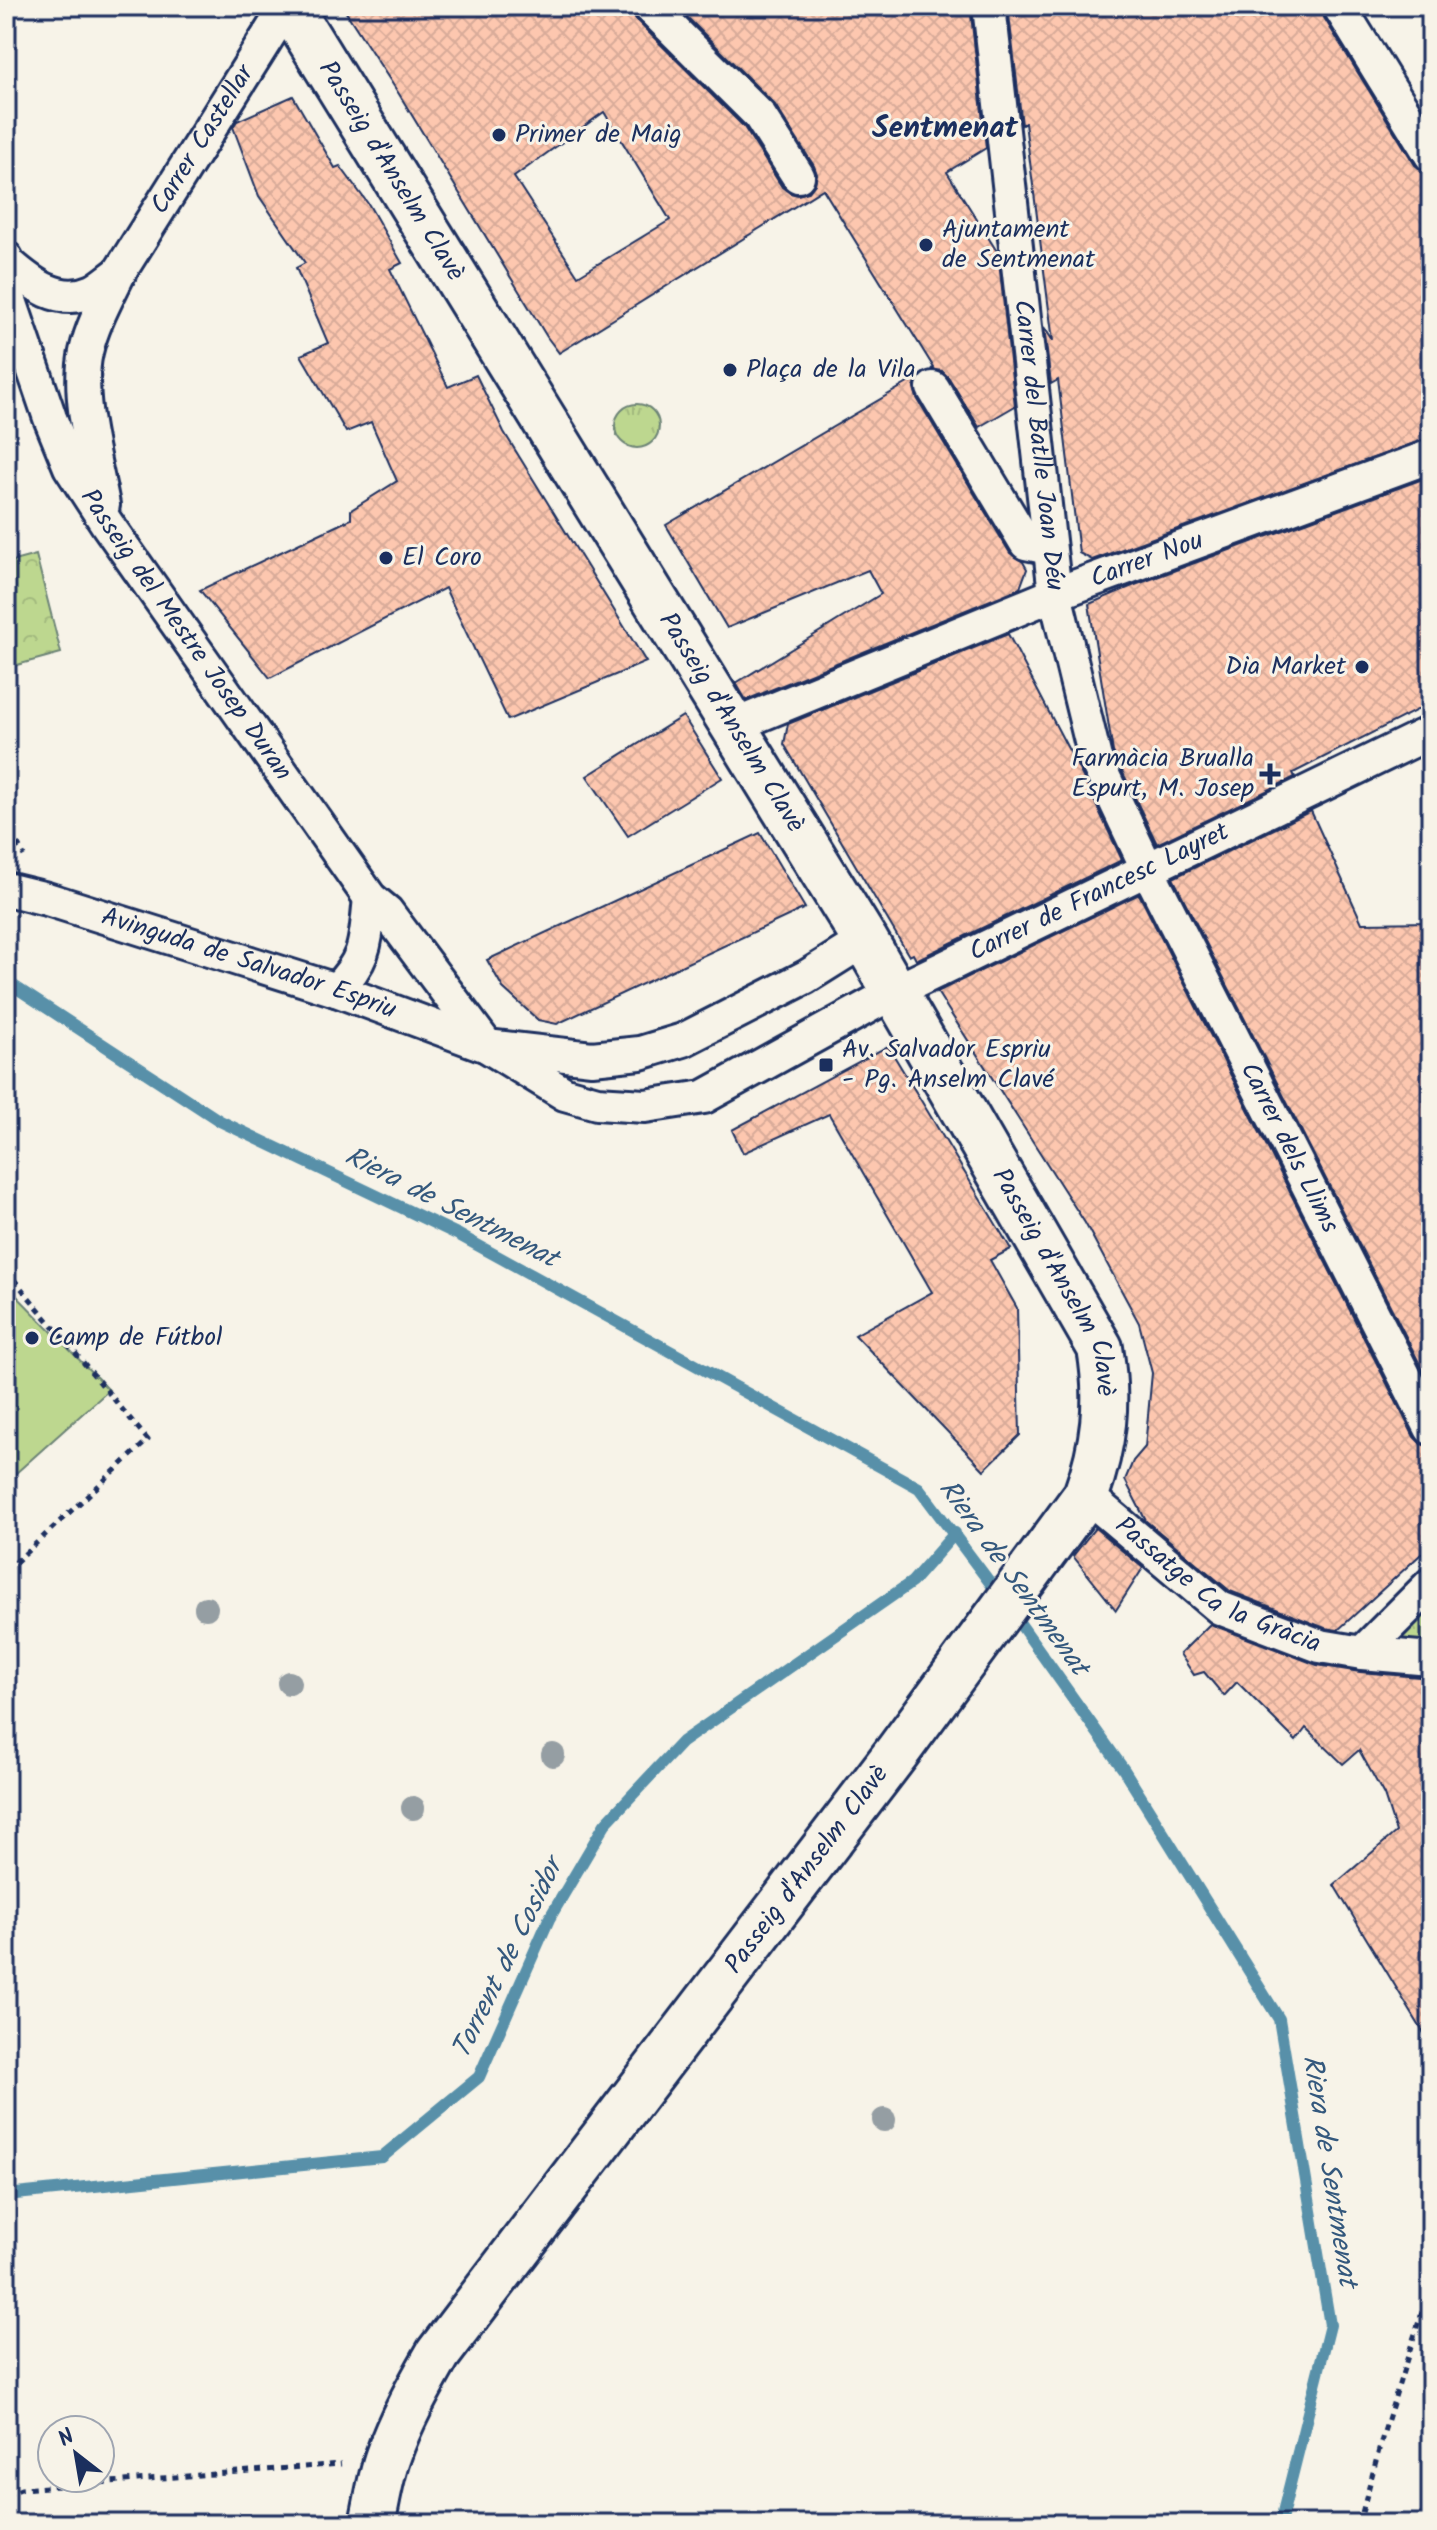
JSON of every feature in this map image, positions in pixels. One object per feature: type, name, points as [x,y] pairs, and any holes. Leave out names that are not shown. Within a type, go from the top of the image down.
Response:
[{"type":"street","name":"Carrer Castellar","points":[[107,524],[83,394],[85,353],[119,273],[288,6]]},
{"type":"street","name":"Passeig d'Anselm Clavè","points":[[288,6],[896,991],[1100,1348],[1105,1381],[1104,1426],[1086,1495],[898,1751],[438,2354],[420,2385],[386,2460],[372,2524]]},
{"type":"street","points":[[649,6],[759,115],[798,176]]},
{"type":"street","name":"Carrer del Batlle Joan Déu","points":[[989,6],[1055,594],[1095,758],[1147,868]]},
{"type":"street","points":[[1339,6],[1431,155]]},
{"type":"street","points":[[7,261],[32,284],[47,292],[71,297],[93,291],[119,273]]},
{"type":"street","name":"Passeig del Mestre Josep Duran","points":[[7,261],[7,292],[70,467],[370,898],[387,912],[487,1046]]},
{"type":"street","points":[[933,388],[1026,543],[1049,548]]},
{"type":"street","name":"Carrer Nou","points":[[733,726],[1055,594],[1431,456]]},
{"type":"street","name":"Carrer de Francesc Layret","points":[[896,991],[1431,732]]},
{"type":"street","name":"Carrer dels Llims","points":[[1147,868],[1431,1428]]},
{"type":"street","name":"Avinguda de Salvador Espriu","points":[[9,890],[47,899],[336,990],[487,1046],[565,1094],[597,1103],[645,1106],[704,1097],[896,991]]},
{"type":"street","points":[[336,990],[354,972],[363,953],[370,898]]},
{"type":"street","name":"Avinguda de Salvador Espriu","points":[[487,1046],[592,1058],[640,1053],[683,1040],[806,977],[865,940]]},
{"type":"street","points":[[640,1053],[645,1106]]},
{"type":"street","name":"Passatge Ca la Gràcia","points":[[1086,1495],[1220,1608],[1320,1646],[1431,1659]]},
{"type":"street","points":[[1362,1653],[1431,1584]]},
{"type":"path","points":[[6,1270],[148,1440],[6,1571]]},
{"type":"path","points":[[1359,2524],[1383,2435],[1431,2283]]},
{"type":"path","points":[[6,2495],[21,2489],[386,2460]]},
{"type":"green space","points":[[637,404],[652,411],[659,426],[652,441],[637,448],[622,441],[615,426],[622,411]]},
{"type":"green space","points":[[36,555],[61,653],[6,668],[6,563]]},
{"type":"green space","name":"Camp de Fútbol","points":[[6,1285],[109,1390],[6,1482]]},
{"type":"green space","points":[[1431,1600],[1431,1645],[1392,1640]]},
{"type":"building","points":[[342,6],[631,6],[636,20],[744,127],[782,187],[798,195],[809,192],[817,174],[775,105],[676,6],[970,6],[986,148],[947,172],[998,253],[1015,406],[979,427],[949,378],[942,371],[931,369],[934,368],[823,189],[559,353]],"holes":[[[604,112],[670,220],[578,276],[514,177]]]},
{"type":"building","points":[[1008,6],[1320,6],[1323,16],[1415,165],[1431,181],[1431,437],[1092,560],[1079,553],[1058,380],[1051,384],[1044,327],[1053,341]]},
{"type":"building","points":[[293,96],[335,168],[340,166],[369,205],[402,263],[390,269],[448,387],[476,375],[504,432],[646,662],[508,720],[445,588],[270,678],[200,590],[351,519],[351,510],[397,481],[371,422],[346,432],[301,355],[328,343],[296,268],[305,263],[259,196],[233,127],[237,121]]},
{"type":"building","points":[[918,377],[914,388],[917,398],[1010,553],[1027,569],[1020,588],[746,700],[736,683],[881,594],[868,570],[727,628],[666,525]]},
{"type":"building","points":[[1431,476],[1431,703],[1293,773],[1295,777],[1157,844],[1113,752],[1089,604]]},
{"type":"building","points":[[1008,634],[1085,781],[1122,860],[916,960],[913,954],[909,956],[784,744],[788,724]]},
{"type":"building","points":[[683,716],[722,778],[628,836],[587,776]]},
{"type":"building","points":[[1311,811],[1362,923],[1431,922],[1431,1386],[1173,878]]},
{"type":"building","points":[[760,833],[805,908],[557,1024],[538,1020],[503,988],[487,960]]},
{"type":"building","points":[[1139,894],[1414,1437],[1421,1444],[1431,1447],[1431,1545],[1338,1630],[1325,1628],[1230,1591],[1146,1521],[1125,1480],[1133,1461],[1145,1447],[1152,1373],[1139,1323],[1085,1223],[937,992]]},
{"type":"building","points":[[888,1046],[1011,1249],[990,1260],[1017,1308],[1020,1435],[984,1470],[855,1335],[932,1292],[829,1114],[743,1153],[732,1130]]},
{"type":"building","points":[[1095,1528],[1143,1568],[1116,1610],[1073,1556]]},
{"type":"building","points":[[1210,1624],[1317,1665],[1431,1678],[1431,2045],[1334,1885],[1396,1832],[1384,1795],[1359,1750],[1343,1764],[1306,1728],[1296,1741],[1237,1682],[1224,1696],[1204,1672],[1194,1675],[1180,1654]]},
{"type":"waterway","name":"Riera de Sentmenat","points":[[6,981],[220,1121],[459,1235],[919,1488],[1000,1596]]},
{"type":"waterway","name":"Torrent de Cosidor","points":[[6,2195],[382,2157],[479,2077],[549,1919],[605,1824],[682,1742],[912,1582],[955,1533]]},
{"type":"waterway","name":"Riera de Sentmenat","points":[[1011,1611],[1124,1770],[1279,2019],[1330,2325],[1280,2524]]},
{"type":"place","name":"Primer de Maig","points":[[499,135]]},
{"type":"place","name":"Ajuntament de Sentmenat","points":[[926,245]]},
{"type":"place","name":"Plaça de la Vila","points":[[730,370]]},
{"type":"place","name":"El Coro","points":[[386,558]]},
{"type":"place","name":"Dia Market","points":[[1362,667]]},
{"type":"place","name":"Farmàcia Brualla Espurt, M. Josep","points":[[1270,774]]},
{"type":"place","name":"Av. Salvador Espriu - Pg. Anselm Clavé","points":[[826,1065]]},
{"type":"place","name":"Camp de Fútbol","points":[[32,1338]]},
{"type":"district","name":"Sentmenat","points":[[945,129]]}]
